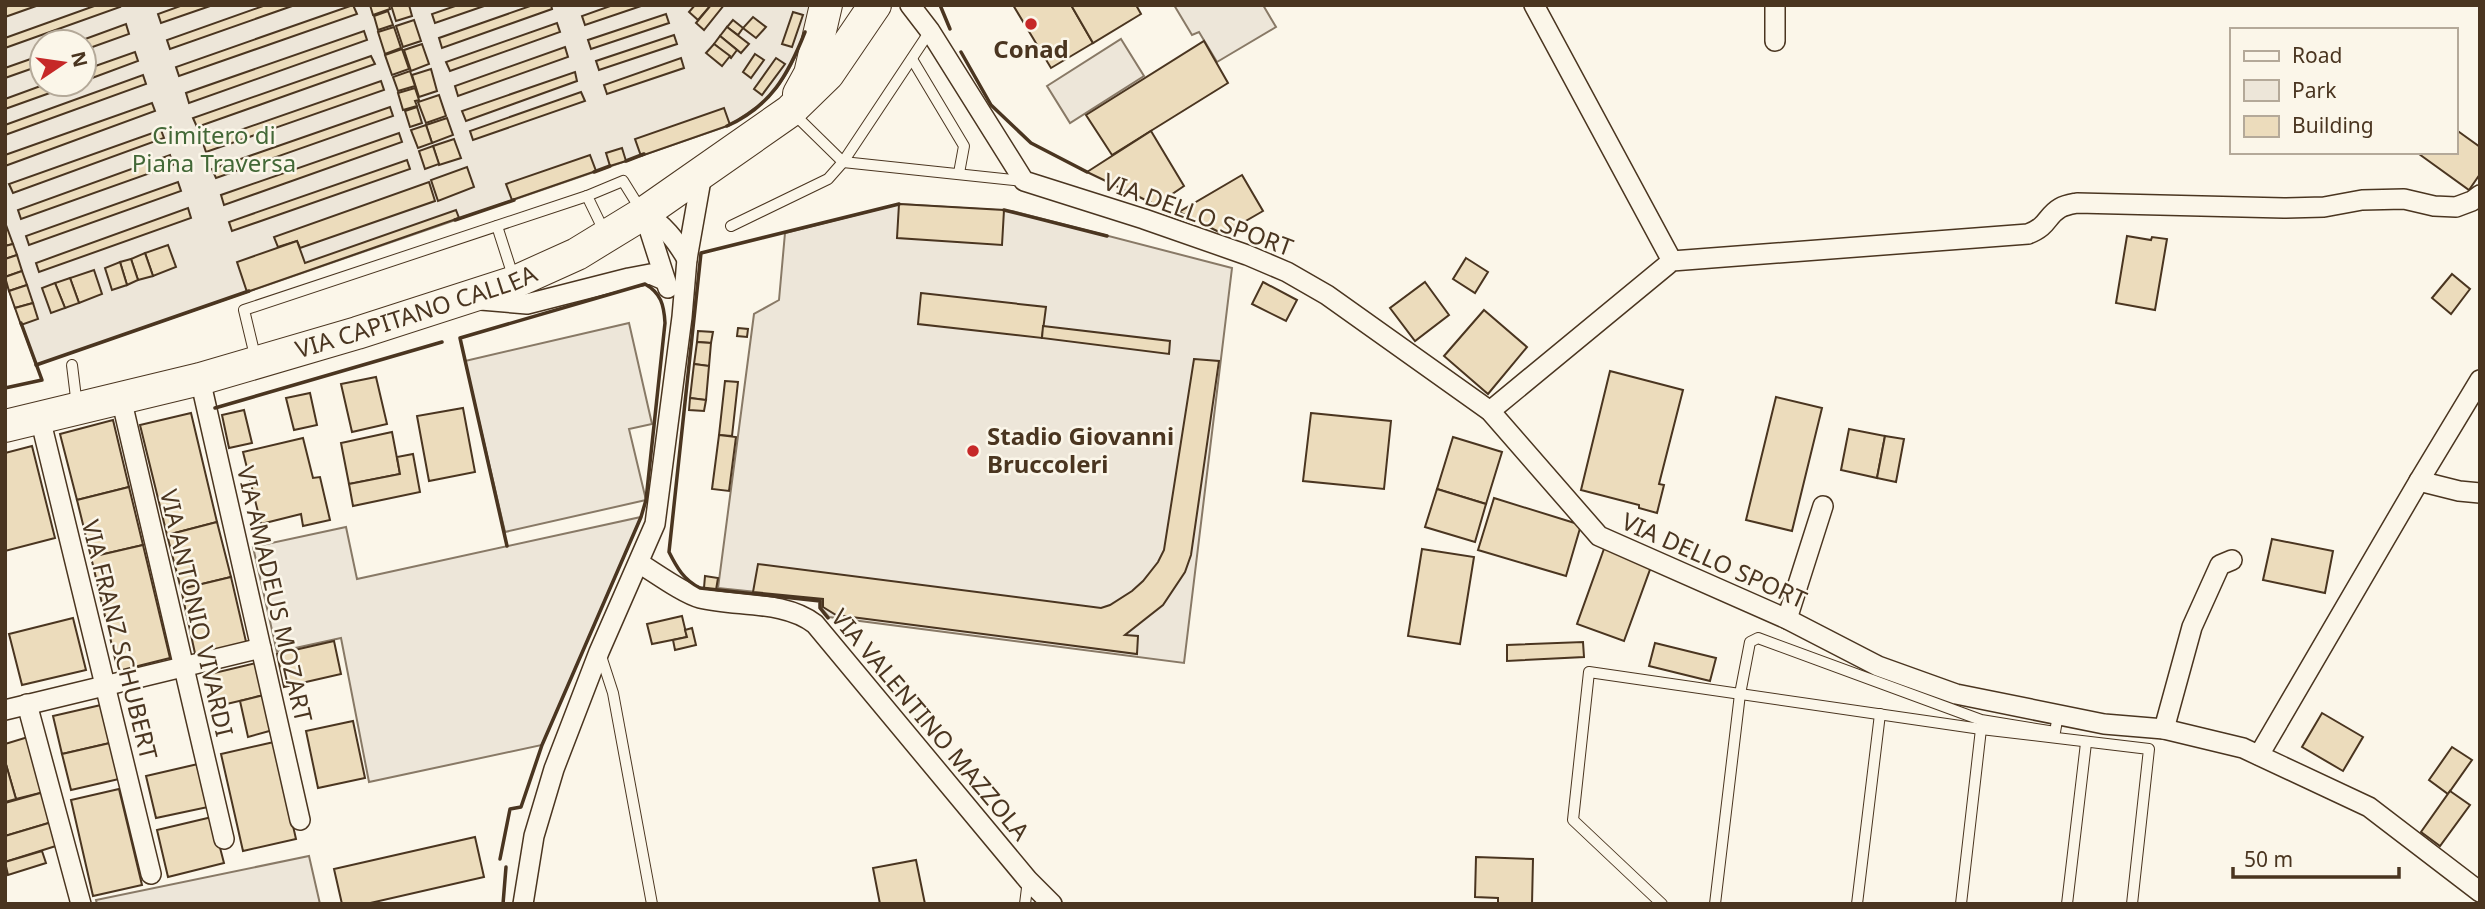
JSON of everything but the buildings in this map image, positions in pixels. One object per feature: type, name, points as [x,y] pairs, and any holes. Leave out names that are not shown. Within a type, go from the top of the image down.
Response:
[{"type":"main road","points":[[790,111],[810,74],[826,5]]},
{"type":"main road","name":"VIA CAPITANO CALLEA","points":[[5,426],[200,379],[515,282],[577,254],[644,213],[790,111],[828,74],[875,5]]},
{"type":"street","points":[[910,5],[930,32],[1024,181]]},
{"type":"street","points":[[1534,5],[1672,261]]},
{"type":"street","points":[[1775,5],[1775,41]]},
{"type":"street","points":[[523,904],[534,836],[543,801],[599,652],[650,537],[658,510],[687,259],[702,174]]},
{"type":"street","name":"VIA DELLO SPORT","points":[[1024,181],[1247,255],[1287,272],[1327,295],[1490,411],[1599,536],[1787,619],[1878,666],[1956,694],[2104,724],[2164,729],[2243,748],[2369,807],[2463,882],[2480,892]]},
{"type":"street","points":[[1490,411],[1672,261],[2028,234],[2040,230],[2053,213],[2062,207],[2077,203],[2284,208],[2362,200],[2404,199],[2434,206],[2456,207],[2480,195]]},
{"type":"street","points":[[644,213],[662,224],[687,259]]},
{"type":"street","points":[[644,213],[664,280],[682,317]]},
{"type":"street","points":[[462,299],[527,304],[650,274],[664,280]]},
{"type":"street","name":"VIA AMADEUS MOZART","points":[[200,379],[300,820]]},
{"type":"street","points":[[2259,755],[2418,481],[2480,380]]},
{"type":"street","name":"VIA ANTONIO VIVARDI","points":[[121,398],[224,839]]},
{"type":"street","name":"VIA FRANZ SCHUBERT","points":[[40,418],[151,874]]},
{"type":"street","points":[[2418,481],[2480,493]]},
{"type":"street","points":[[1787,619],[1823,506]]},
{"type":"street","points":[[2164,729],[2192,627],[2220,565],[2232,560]]},
{"type":"street","name":"VIA VALENTINO MAZZOLA","points":[[639,563],[697,597],[789,611],[815,624],[1028,880],[1052,904]]},
{"type":"street","points":[[5,710],[261,648]]},
{"type":"street","points":[[27,704],[81,904]]},
{"type":"lane","points":[[731,226],[828,179],[843,162],[930,32]]},
{"type":"lane","points":[[912,59],[964,146],[959,173]]},
{"type":"lane","points":[[790,111],[843,162],[1024,181]]},
{"type":"lane","points":[[256,362],[244,310],[587,196],[623,181],[644,213]]},
{"type":"lane","points":[[587,196],[607,237]]},
{"type":"lane","points":[[497,226],[515,282]]},
{"type":"lane","points":[[72,365],[77,409]]},
{"type":"lane","points":[[1715,904],[1740,694],[1750,642],[1758,638],[1981,720],[2056,732],[2058,715]]},
{"type":"lane","points":[[599,652],[613,693],[652,904]]},
{"type":"lane","points":[[1662,904],[1573,820],[1589,671],[1981,729],[2149,749],[2132,904]]},
{"type":"lane","points":[[1857,904],[1880,714]]},
{"type":"lane","points":[[1961,904],[1981,729]]},
{"type":"lane","points":[[2067,904],[2086,743]]},
{"type":"lane","points":[[1025,904],[1028,880]]},
{"type":"green space","name":"Cimitero di Piana Traversa","points":[[5,5],[813,5],[800,45],[781,82],[764,101],[730,125],[36,365],[5,279]]},
{"type":"green space","points":[[1174,5],[1263,5],[1276,27],[1217,62],[1199,32],[1192,35]]},
{"type":"green space","points":[[1121,39],[1144,76],[1070,123],[1047,86]]},
{"type":"green space","name":"Stadio Giovanni Bruccoleri","points":[[899,204],[1012,211],[1232,268],[1184,663],[829,617],[822,609],[822,599],[718,588],[754,314],[779,300],[785,233]]},
{"type":"green space","points":[[629,323],[652,424],[629,429],[646,500],[505,532],[465,361]]},
{"type":"green space","points":[[641,517],[542,745],[369,782],[341,638],[277,652],[253,547],[346,527],[357,579]]},
{"type":"green space","points":[[309,856],[320,904],[97,904],[96,900]]},
{"type":"wall","points":[[940,5],[950,29]]},
{"type":"wall","points":[[727,126],[767,99],[792,62],[805,32]]},
{"type":"wall","points":[[961,52],[991,105],[1031,143],[1087,172]]},
{"type":"wall","points":[[626,161],[644,154]]},
{"type":"wall","points":[[594,172],[610,166]]},
{"type":"wall","points":[[455,220],[514,200]]},
{"type":"wall","points":[[828,618],[820,608],[820,601],[700,588],[681,573],[669,552],[701,253],[899,204]]},
{"type":"wall","points":[[1004,210],[1107,236]]},
{"type":"wall","points":[[500,859],[510,809],[521,807],[542,745],[646,500],[665,323],[661,300],[655,291],[645,284],[460,338],[507,546]]},
{"type":"wall","points":[[36,365],[249,291]]},
{"type":"wall","points":[[5,388],[42,380],[21,323]]},
{"type":"wall","points":[[215,408],[442,342]]},
{"type":"wall","points":[[503,904],[506,867]]},
{"type":"place","name":"Conad","points":[[1031,24]]},
{"type":"place","name":"Stadio Giovanni Bruccoleri","points":[[973,451]]}]
